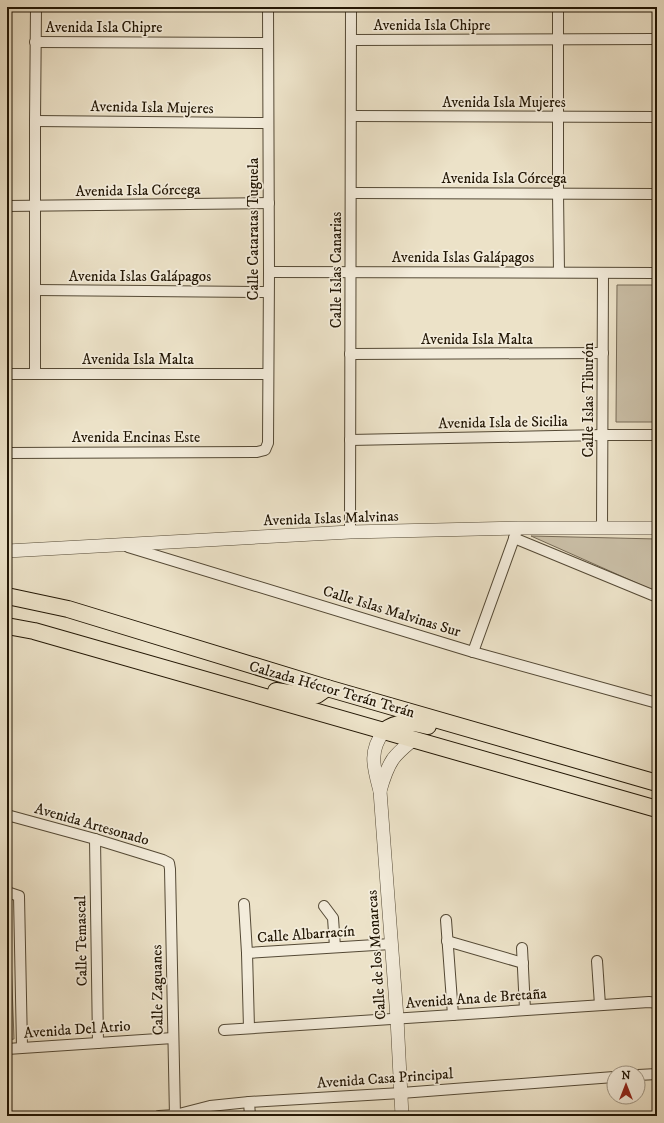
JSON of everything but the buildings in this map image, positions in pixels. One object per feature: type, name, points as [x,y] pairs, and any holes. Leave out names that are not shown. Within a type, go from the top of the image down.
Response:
[{"type":"main road","name":"Calzada Héctor Terán Terán","points":[[7,596],[68,609],[326,688],[657,783]]},
{"type":"main road","name":"Calzada Héctor Terán Terán","points":[[7,626],[34,631],[657,809]]},
{"type":"main road","points":[[235,688],[253,688],[307,696],[317,695],[326,688]]},
{"type":"main road","points":[[384,731],[389,726],[405,722],[450,732],[475,730]]},
{"type":"street","points":[[35,374],[36,7]]},
{"type":"street","name":"Calle Cataratas Tuguela","points":[[265,450],[268,443],[268,7]]},
{"type":"street","name":"Calle Islas Canarias","points":[[350,532],[352,193],[351,7]]},
{"type":"street","points":[[558,7],[557,117],[559,272]]},
{"type":"street","name":"Avenida Isla Chipre","points":[[351,40],[657,39]]},
{"type":"street","name":"Avenida Isla Chipre","points":[[35,42],[268,43]]},
{"type":"street","name":"Avenida Isla Mujeres","points":[[352,116],[657,117]]},
{"type":"street","name":"Avenida Isla Mujeres","points":[[35,121],[268,123]]},
{"type":"street","name":"Avenida Isla Córcega","points":[[352,193],[657,194]]},
{"type":"street","name":"Avenida Isla Córcega","points":[[7,206],[269,203]]},
{"type":"street","name":"Avenida Islas Galápagos","points":[[269,272],[657,273]]},
{"type":"street","name":"Calle Islas Tiburón","points":[[602,528],[603,273]]},
{"type":"street","name":"Avenida Islas Galápagos","points":[[36,290],[268,292]]},
{"type":"street","name":"Avenida Isla Malta","points":[[350,354],[603,353]]},
{"type":"street","name":"Avenida Isla Malta","points":[[7,374],[268,374]]},
{"type":"street","name":"Avenida Isla de Sicilia","points":[[350,440],[657,435]]},
{"type":"street","name":"Avenida Encinas Este","points":[[7,453],[257,452],[265,450]]},
{"type":"street","name":"Avenida Islas Malvinas","points":[[7,551],[350,532],[516,533],[602,528],[657,528]]},
{"type":"street","points":[[473,652],[516,533],[657,597]]},
{"type":"street","name":"Calle Islas Malvinas Sur","points":[[120,544],[473,652],[657,703]]},
{"type":"street","name":"Calle de los Monarcas","points":[[384,731],[378,738],[373,758],[380,791],[397,1018],[402,1116]]},
{"type":"street","name":"Calle de los Monarcas","points":[[380,791],[393,759],[401,749],[414,739]]},
{"type":"street","name":"Avenida Artesonado","points":[[7,815],[95,839],[169,863]]},
{"type":"street","name":"Calle Temascal","points":[[95,839],[98,1043]]},
{"type":"street","name":"Calle Zaguanes","points":[[169,863],[175,1116]]},
{"type":"street","points":[[7,892],[19,896],[22,1048]]},
{"type":"street","points":[[244,904],[249,1028]]},
{"type":"street","points":[[324,906],[333,918],[334,947]]},
{"type":"street","points":[[446,920],[453,1015]]},
{"type":"street","points":[[447,941],[523,963]]},
{"type":"street","name":"Calle Albarracín","points":[[247,953],[391,944]]},
{"type":"street","points":[[522,948],[525,1010]]},
{"type":"street","points":[[597,961],[600,1005]]},
{"type":"street","name":"Avenida Ana de Bretaña","points":[[224,1030],[600,1005],[649,1002],[657,1003]]},
{"type":"street","name":"Avenida Del Atrio","points":[[7,1048],[173,1038]]},
{"type":"street","points":[[646,1075],[657,1074]]},
{"type":"street","name":"Avenida Casa Principal","points":[[159,1116],[175,1116],[210,1106],[249,1102],[401,1093],[606,1078]]},
{"type":"street","points":[[249,1102],[250,1116]]},
{"type":"shaded area","points":[[617,285],[657,285],[657,422],[616,422]]},
{"type":"shaded area","points":[[531,536],[657,539],[657,592]]},
{"type":"shaded area","points":[[7,902],[9,903],[14,1039],[7,1040]]}]
